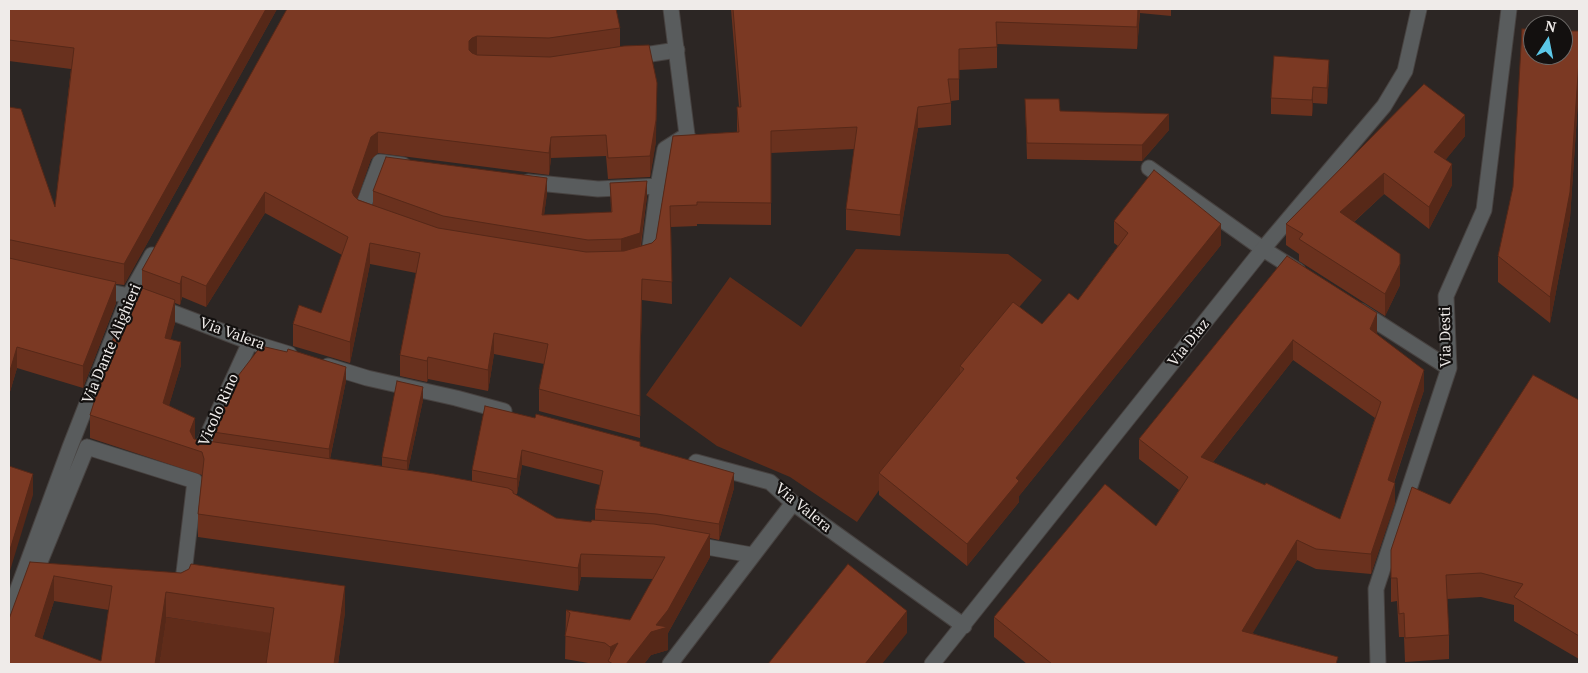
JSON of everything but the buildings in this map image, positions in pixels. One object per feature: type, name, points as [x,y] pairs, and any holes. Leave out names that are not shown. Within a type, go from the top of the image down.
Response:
[{"type":"street","points":[[631,261],[649,255],[665,150],[687,135],[671,9]]},
{"type":"street","name":"Via Diaz","points":[[932,664],[1263,249],[1384,106],[1405,71],[1418,9]]},
{"type":"street","name":"Via Desti","points":[[1378,664],[1376,589],[1449,368],[1446,296],[1484,210],[1509,9]]},
{"type":"street","points":[[613,60],[677,50]]},
{"type":"street","points":[[388,221],[362,212],[380,162],[417,167]]},
{"type":"street","points":[[1149,168],[1263,249],[1312,280]]},
{"type":"street","points":[[511,180],[598,189],[658,186]]},
{"type":"street","name":"Via Dante Alighieri","points":[[9,613],[13,590],[129,296],[158,244]]},
{"type":"street","name":"Via Valera","points":[[83,286],[129,296],[250,342],[367,378],[456,398],[513,414]]},
{"type":"street","points":[[1344,301],[1449,368]]},
{"type":"street","name":"Vicolo Rino","points":[[219,457],[199,454],[250,342]]},
{"type":"street","points":[[86,447],[195,482],[182,589],[33,579],[86,447]]},
{"type":"street","name":"Via Valera","points":[[685,459],[770,482],[793,504],[964,626]]},
{"type":"street","points":[[670,664],[793,504]]},
{"type":"street","points":[[674,541],[752,556]]},
{"type":"shaded area","points":[[856,249],[1008,254],[1042,280],[942,399],[857,522],[790,477],[717,446],[646,395],[730,277],[801,327]]},
{"type":"shaded area","points":[[166,617],[274,633],[269,664],[159,664]]}]
